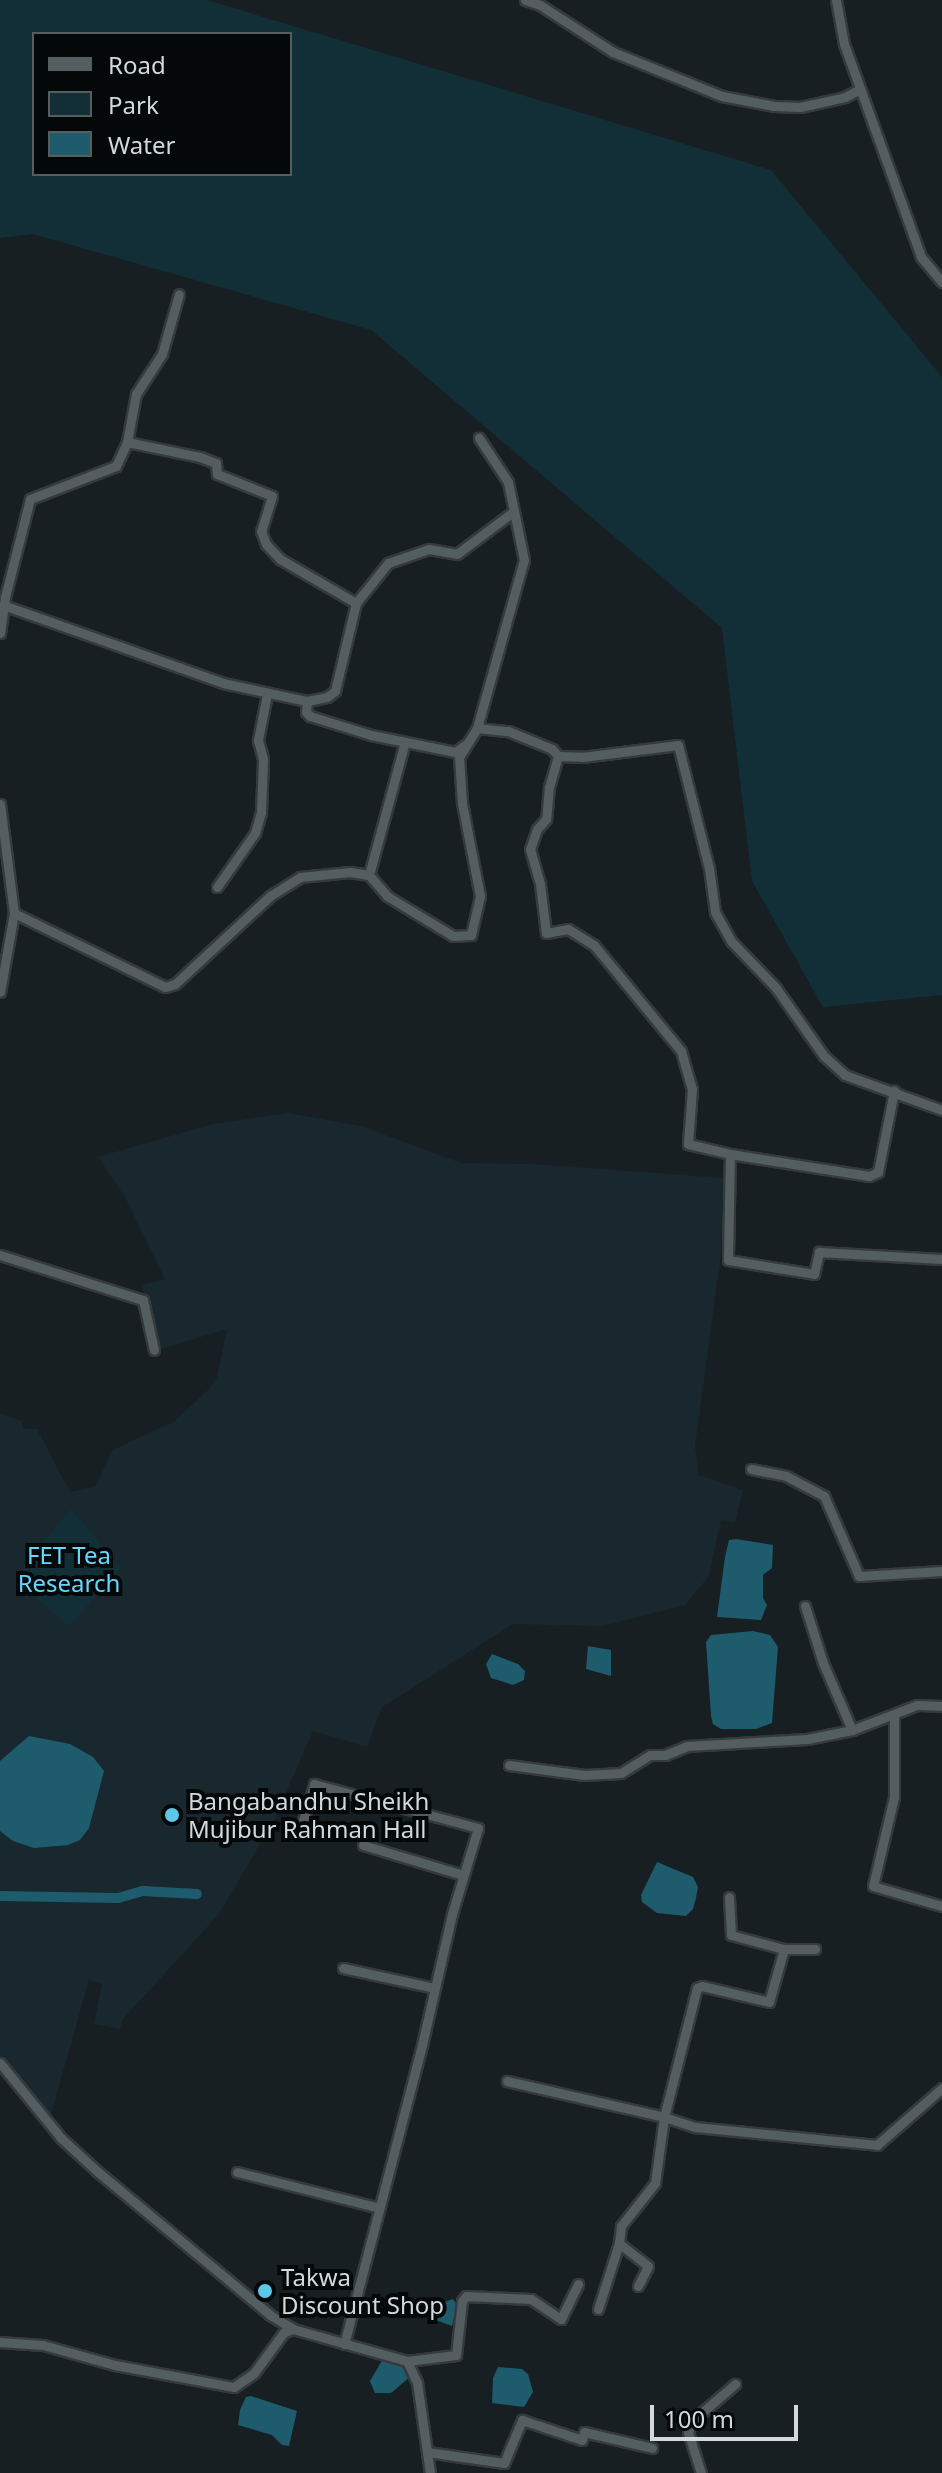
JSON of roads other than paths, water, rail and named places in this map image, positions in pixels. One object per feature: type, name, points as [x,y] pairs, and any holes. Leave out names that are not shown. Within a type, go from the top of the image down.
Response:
[{"type":"street","points":[[525,0],[540,5],[613,52],[722,96],[774,106],[800,107],[845,97],[860,89]]},
{"type":"street","points":[[836,0],[844,44],[921,257],[942,282]]},
{"type":"street","points":[[0,633],[3,599],[30,499],[116,466],[127,442],[136,394],[162,354],[179,294]]},
{"type":"street","points":[[14,913],[165,987],[175,984],[287,883],[300,877],[369,875],[387,896],[453,936],[471,935],[480,896],[459,782],[459,757],[477,728],[524,560],[523,543],[508,482],[479,438]]},
{"type":"street","points":[[127,442],[200,457],[216,463],[217,474],[272,496],[261,531],[266,544],[280,559],[356,603]]},
{"type":"street","points":[[3,599],[223,683],[307,701],[335,691],[356,603],[388,563],[429,549],[457,554],[513,512]]},
{"type":"street","points":[[217,887],[255,833],[261,812],[264,770],[258,740],[267,694]]},
{"type":"street","points":[[307,701],[306,712],[310,716],[405,742],[455,752],[468,744]]},
{"type":"street","points":[[477,728],[508,731],[552,749],[558,756],[582,757],[678,745],[709,868],[715,912],[731,941],[776,988],[824,1056],[845,1075],[942,1110]]},
{"type":"street","points":[[369,875],[405,742]]},
{"type":"street","points":[[558,756],[555,779],[549,787],[546,819],[537,829],[530,849],[540,884],[546,933],[568,929],[582,935],[629,985],[681,1051],[692,1089],[688,1144],[730,1154],[869,1176],[878,1172],[894,1091]]},
{"type":"street","points":[[0,804],[14,913],[5,932],[0,992]]},
{"type":"street","points":[[730,1154],[728,1260],[814,1274],[819,1252],[942,1259]]},
{"type":"street","points":[[0,1255],[143,1300],[154,1350]]},
{"type":"street","points":[[751,1469],[786,1476],[824,1496],[859,1576],[942,1571]]},
{"type":"street","points":[[805,1606],[823,1663],[852,1730]]},
{"type":"street","points":[[509,1765],[584,1775],[621,1773],[650,1755],[665,1755],[687,1746],[807,1739],[852,1730],[917,1705],[942,1706]]},
{"type":"street","points":[[894,1715],[894,1797],[873,1886],[942,1906]]},
{"type":"street","points":[[303,1821],[314,1784],[478,1828],[463,1875],[344,2344]]},
{"type":"street","points":[[363,1845],[463,1875]]},
{"type":"street","points":[[729,1897],[731,1935],[784,1949],[815,1949]]},
{"type":"street","points":[[598,2309],[619,2243],[622,2223],[655,2183],[664,2117],[697,1988],[702,1986],[769,2002],[784,1949]]},
{"type":"street","points":[[343,1968],[434,1988]]},
{"type":"street","points":[[0,2063],[61,2138],[98,2172],[270,2315],[293,2329],[407,2361],[456,2355],[462,2301],[466,2296],[531,2299],[561,2319],[578,2284]]},
{"type":"street","points":[[507,2081],[695,2127],[877,2145],[942,2088]]},
{"type":"street","points":[[237,2172],[380,2208]]},
{"type":"street","points":[[619,2243],[648,2266],[638,2286]]},
{"type":"street","points":[[0,2342],[43,2345],[115,2365],[234,2387],[254,2373],[284,2332],[293,2329]]},
{"type":"street","points":[[407,2361],[417,2382],[430,2473]]},
{"type":"street","points":[[701,2473],[688,2432],[692,2421],[735,2384]]},
{"type":"street","points":[[427,2452],[504,2463],[522,2420],[582,2440],[584,2432],[652,2448]]},
{"type":"water","points":[[729,1540],[773,1545],[772,1568],[763,1575],[763,1598],[767,1605],[761,1620],[717,1617]]},
{"type":"water","points":[[753,1631],[770,1635],[778,1647],[772,1723],[756,1729],[721,1729],[713,1724],[711,1716],[706,1642],[711,1635]]},
{"type":"water","points":[[588,1646],[611,1650],[611,1676],[586,1669]]},
{"type":"water","points":[[492,1654],[518,1664],[525,1671],[524,1680],[513,1685],[491,1678],[486,1664]]},
{"type":"water","points":[[29,1736],[70,1744],[93,1757],[104,1771],[89,1828],[80,1840],[68,1845],[34,1848],[13,1841],[0,1831],[0,1761]]},
{"type":"water","points":[[657,1862],[693,1877],[698,1887],[693,1909],[686,1916],[657,1913],[642,1902],[641,1895]]},
{"type":"water","points":[[453,2299],[457,2305],[452,2326],[430,2318],[433,2306]]},
{"type":"water","points":[[383,2359],[404,2363],[411,2376],[391,2393],[375,2393],[370,2381]]},
{"type":"water","points":[[498,2367],[522,2369],[528,2374],[533,2392],[524,2407],[492,2403],[493,2378]]},
{"type":"water","points":[[246,2397],[297,2411],[289,2446],[282,2445],[272,2435],[238,2425],[240,2410]]},
{"type":"waterway","points":[[0,1896],[118,1898],[143,1891],[197,1894]]},
{"type":"place","name":"Bangabandhu Sheikh Mujibur Rahman Hall","points":[[172,1815]]},
{"type":"place","name":"Takwa Discount Shop","points":[[265,2291]]},
{"type":"park label","name":"FET Tea Research","points":[[69,1569]]}]
